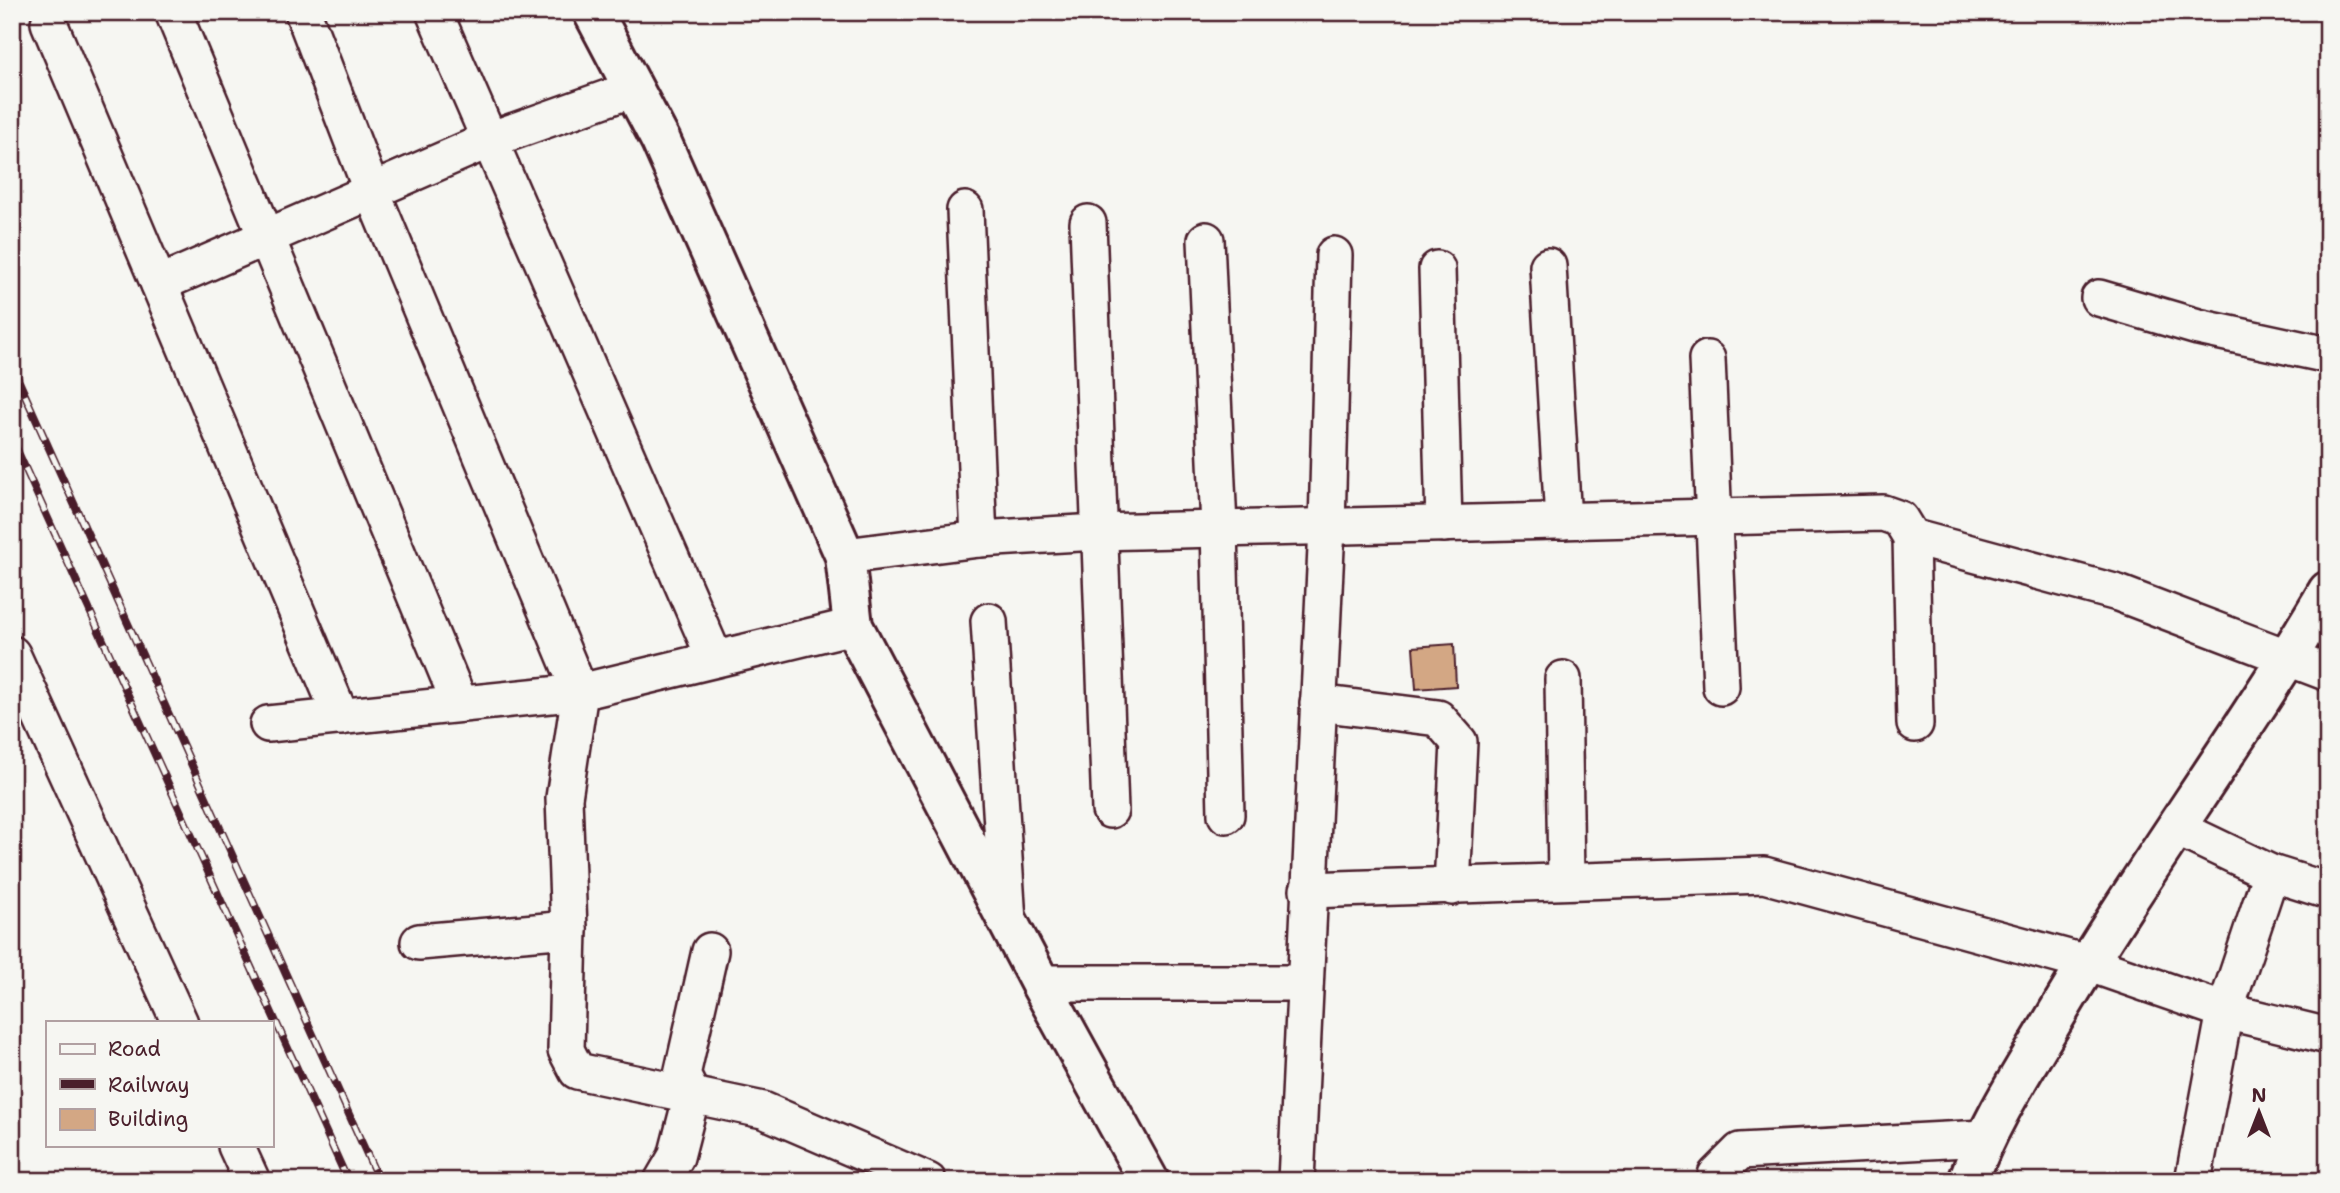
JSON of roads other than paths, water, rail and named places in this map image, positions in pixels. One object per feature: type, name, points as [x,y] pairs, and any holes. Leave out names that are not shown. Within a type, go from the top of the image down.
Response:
[{"type":"street","points":[[173,12],[460,704]]},
{"type":"street","points":[[303,12],[372,192],[580,692],[564,799],[569,929],[566,1050],[577,1071],[762,1111],[928,1181]]},
{"type":"street","points":[[433,12],[715,659]]},
{"type":"street","points":[[593,12],[661,141],[845,556],[853,626],[1040,983],[1149,1181]]},
{"type":"street","points":[[49,23],[341,717]]},
{"type":"street","points":[[159,284],[489,140],[634,89]]},
{"type":"street","points":[[965,210],[979,539]]},
{"type":"street","points":[[1088,223],[1097,532],[1110,810]]},
{"type":"street","points":[[1206,240],[1219,527],[1226,815]]},
{"type":"street","points":[[1296,1181],[1327,527],[1335,255]]},
{"type":"street","points":[[1548,266],[1563,521]]},
{"type":"street","points":[[1437,269],[1444,523]]},
{"type":"street","points":[[2099,298],[2198,327],[2328,355]]},
{"type":"street","points":[[1707,359],[1721,687]]},
{"type":"street","points":[[845,556],[979,539],[1097,532],[1884,513],[1900,519],[1911,537],[1915,724]]},
{"type":"street","points":[[1911,537],[2118,593],[2328,673]]},
{"type":"street","points":[[1968,1181],[1984,1138],[2087,963],[2242,730],[2328,591]]},
{"type":"street","points":[[989,621],[1008,922]]},
{"type":"street","points":[[268,724],[580,692],[853,626]]},
{"type":"street","points":[[12,654],[179,1021]]},
{"type":"street","points":[[1563,679],[1566,881]]},
{"type":"street","points":[[1318,703],[1438,718],[1459,742],[1452,887]]},
{"type":"street","points":[[2175,827],[2271,873],[2328,891]]},
{"type":"street","points":[[2193,1181],[2225,1011],[2271,873]]},
{"type":"street","points":[[1308,890],[1764,875],[2087,963],[2225,1011],[2328,1036]]},
{"type":"street","points":[[419,942],[569,929]]},
{"type":"street","points":[[662,1181],[676,1157],[692,1095],[682,1075],[710,951]]},
{"type":"street","points":[[1040,983],[1305,983]]},
{"type":"street","points":[[1716,1181],[1716,1175],[1740,1151],[1984,1138]]},
{"type":"street","points":[[237,1148],[252,1181]]},
{"type":"railway","points":[[12,366],[379,1181]]},
{"type":"railway","points":[[12,439],[348,1181]]}]
